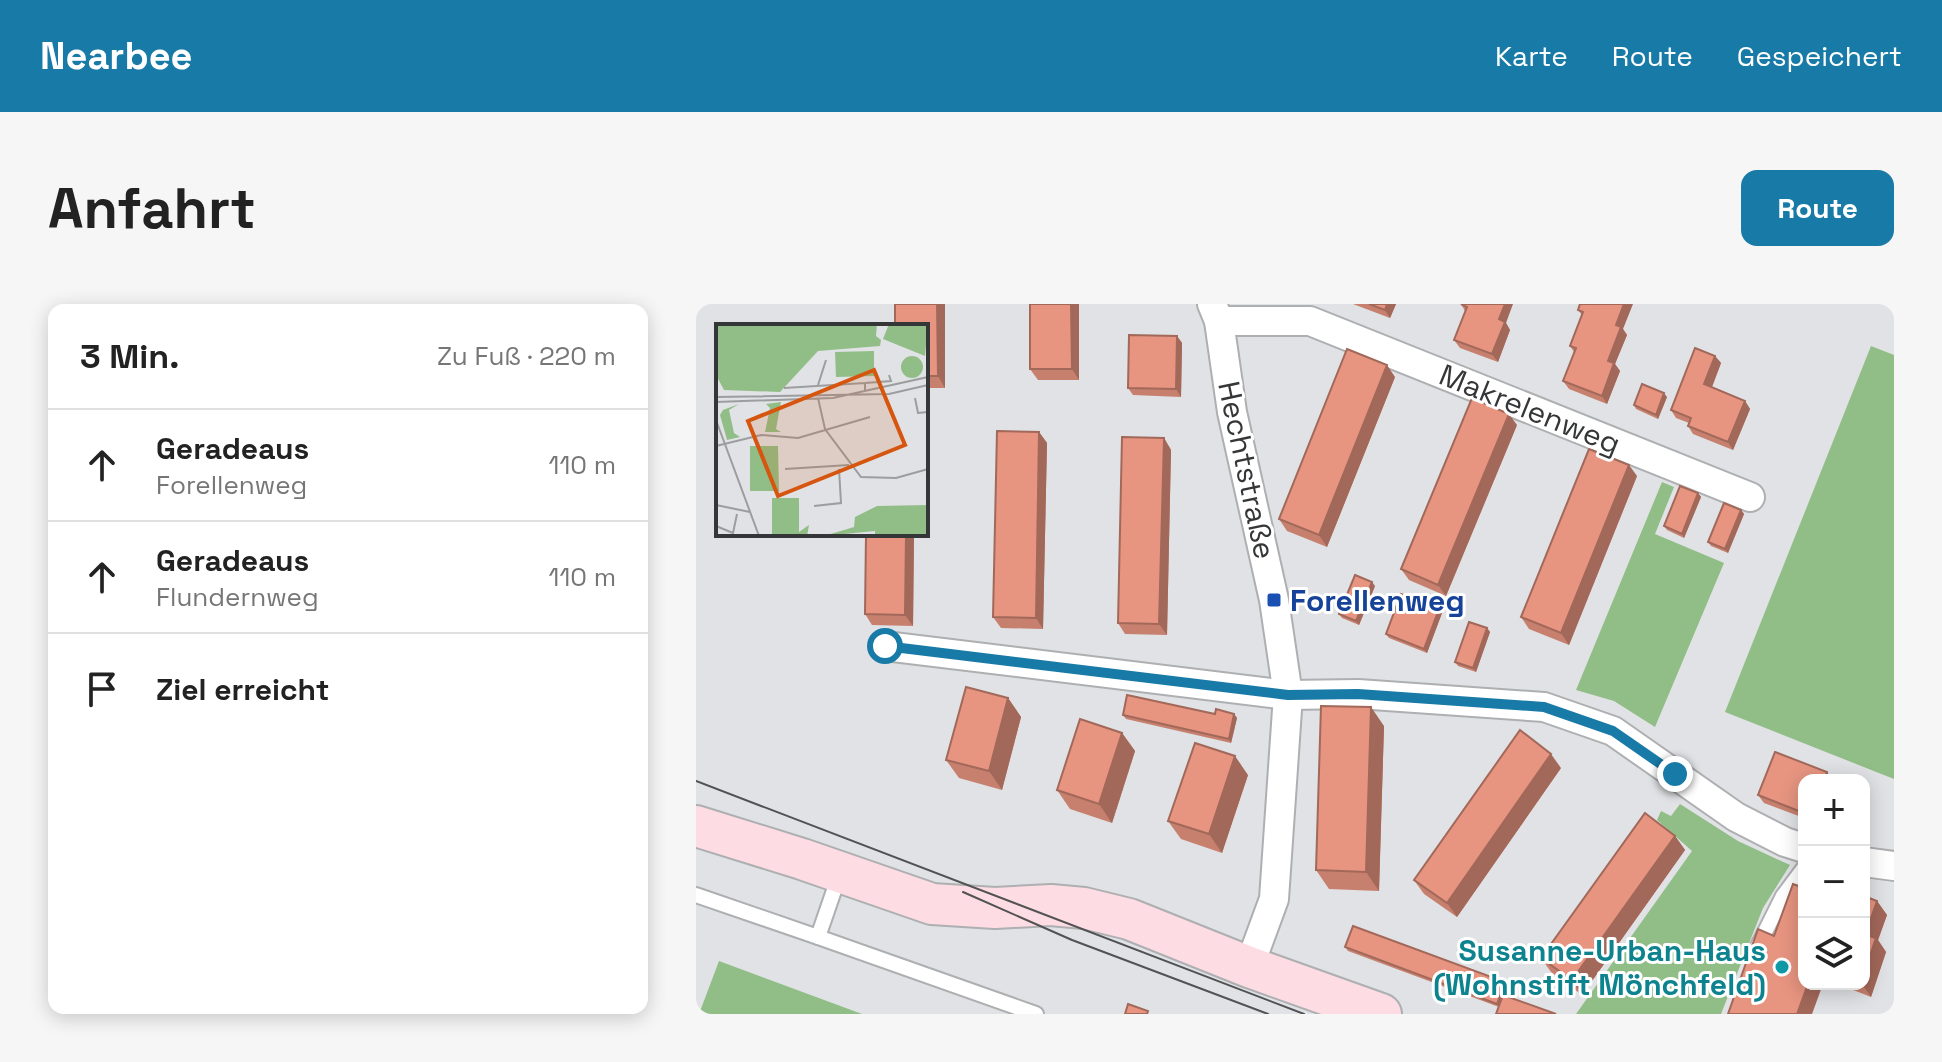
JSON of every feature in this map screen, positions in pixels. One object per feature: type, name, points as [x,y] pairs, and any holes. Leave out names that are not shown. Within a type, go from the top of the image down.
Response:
[{"type":"main road","points":[[696,826],[932,904],[963,908],[1051,905],[1084,908],[1129,919],[1249,967],[1381,1014]]},
{"type":"street","name":"Makrelenweg","points":[[1216,313],[1313,313],[1750,497]]},
{"type":"street","name":"Hechtstraße","points":[[1216,313],[1232,412],[1274,600],[1288,695],[1274,899],[1249,967]]},
{"type":"street","points":[[885,646],[1288,695],[1358,694],[1544,707],[1613,731],[1736,817],[1798,846]]},
{"type":"street","points":[[1870,863],[1894,866]]},
{"type":"lane","points":[[818,937],[841,873]]},
{"type":"lane","points":[[1751,962],[1783,896],[1798,876]]},
{"type":"lane","points":[[696,895],[1036,1014]]},
{"type":"green space","points":[[1871,346],[1894,355],[1894,779],[1725,712]]},
{"type":"green space","points":[[1662,482],[1674,487],[1655,534],[1724,563],[1655,727],[1614,701],[1576,690]]},
{"type":"green space","points":[[1680,804],[1738,841],[1790,865],[1763,908],[1721,1014],[1576,1014],[1692,851],[1657,820],[1661,811],[1671,816]]},
{"type":"green space","points":[[719,961],[862,1014],[699,1014]]},
{"type":"building","points":[[895,304],[937,304],[938,376],[928,376],[928,324],[895,324]]},
{"type":"building","points":[[1030,304],[1071,304],[1072,369],[1030,369]]},
{"type":"building","points":[[1369,304],[1387,304],[1385,310]]},
{"type":"building","points":[[1461,304],[1505,304],[1499,319],[1505,322],[1492,354],[1454,340],[1467,307]]},
{"type":"building","points":[[1580,304],[1624,304],[1616,325],[1621,327],[1608,361],[1614,363],[1602,396],[1563,381],[1576,348],[1570,346],[1583,312],[1578,310]]},
{"type":"building","points":[[1129,335],[1177,336],[1176,389],[1128,388]]},
{"type":"building","points":[[1695,348],[1715,356],[1704,384],[1745,401],[1728,442],[1688,426],[1691,418],[1671,410]]},
{"type":"building","points":[[1347,349],[1387,365],[1319,535],[1279,519]]},
{"type":"building","points":[[1642,384],[1664,393],[1656,415],[1634,405]]},
{"type":"building","points":[[1472,398],[1509,414],[1438,585],[1401,569]]},
{"type":"building","points":[[997,431],[1039,432],[1036,618],[993,617]]},
{"type":"building","points":[[1122,437],[1164,438],[1159,624],[1118,623]]},
{"type":"building","points":[[1589,449],[1629,465],[1561,633],[1521,617]]},
{"type":"building","points":[[1680,486],[1698,493],[1682,534],[1664,526]]},
{"type":"building","points":[[1724,503],[1741,510],[1725,549],[1708,542]]},
{"type":"building","points":[[866,536],[906,536],[905,615],[865,614]]},
{"type":"building","points":[[1355,575],[1372,582],[1356,621],[1339,614]]},
{"type":"building","points":[[1401,594],[1439,609],[1424,649],[1386,634]]},
{"type":"building","points":[[1469,622],[1487,628],[1473,668],[1455,662]]},
{"type":"building","points":[[966,687],[1008,698],[989,771],[946,760]]},
{"type":"building","points":[[1127,695],[1215,714],[1216,709],[1234,714],[1229,739],[1123,715]]},
{"type":"building","points":[[1321,706],[1371,707],[1366,872],[1316,870]]},
{"type":"building","points":[[1080,719],[1122,733],[1099,804],[1057,790]]},
{"type":"building","points":[[1520,730],[1551,754],[1447,903],[1414,880]]},
{"type":"building","points":[[1195,743],[1235,756],[1209,834],[1168,821]]},
{"type":"building","points":[[1775,752],[1827,772],[1798,774],[1798,811],[1758,795]]},
{"type":"building","points":[[1645,813],[1675,836],[1572,980],[1541,958]]},
{"type":"building","name":"Susanne-Urban-Haus (Wohnstift Mönchfeld)","points":[[1793,884],[1798,886],[1798,990],[1806,990],[1797,1014],[1728,1014],[1758,929],[1774,936]]},
{"type":"building","points":[[1870,898],[1877,901],[1870,921]]},
{"type":"building","points":[[1353,926],[1505,982],[1497,1004],[1345,947]]},
{"type":"building","points":[[1870,936],[1876,938],[1870,956]]},
{"type":"building","points":[[1503,995],[1556,1014],[1496,1014]]},
{"type":"building","points":[[1128,1004],[1148,1011],[1147,1014],[1125,1014]]},
{"type":"tram line","points":[[696,781],[1304,1014]]},
{"type":"tram line","points":[[963,892],[1072,940],[1268,1014]]},
{"type":"place","name":"Forellenweg","points":[[1274,600]]},
{"type":"place","name":"Susanne-Urban-Haus (Wohnstift Mönchfeld)","points":[[1782,967]]},
{"type":"route","points":[[885,646],[1288,695],[1358,694],[1544,707],[1613,731],[1675,774]]}]
